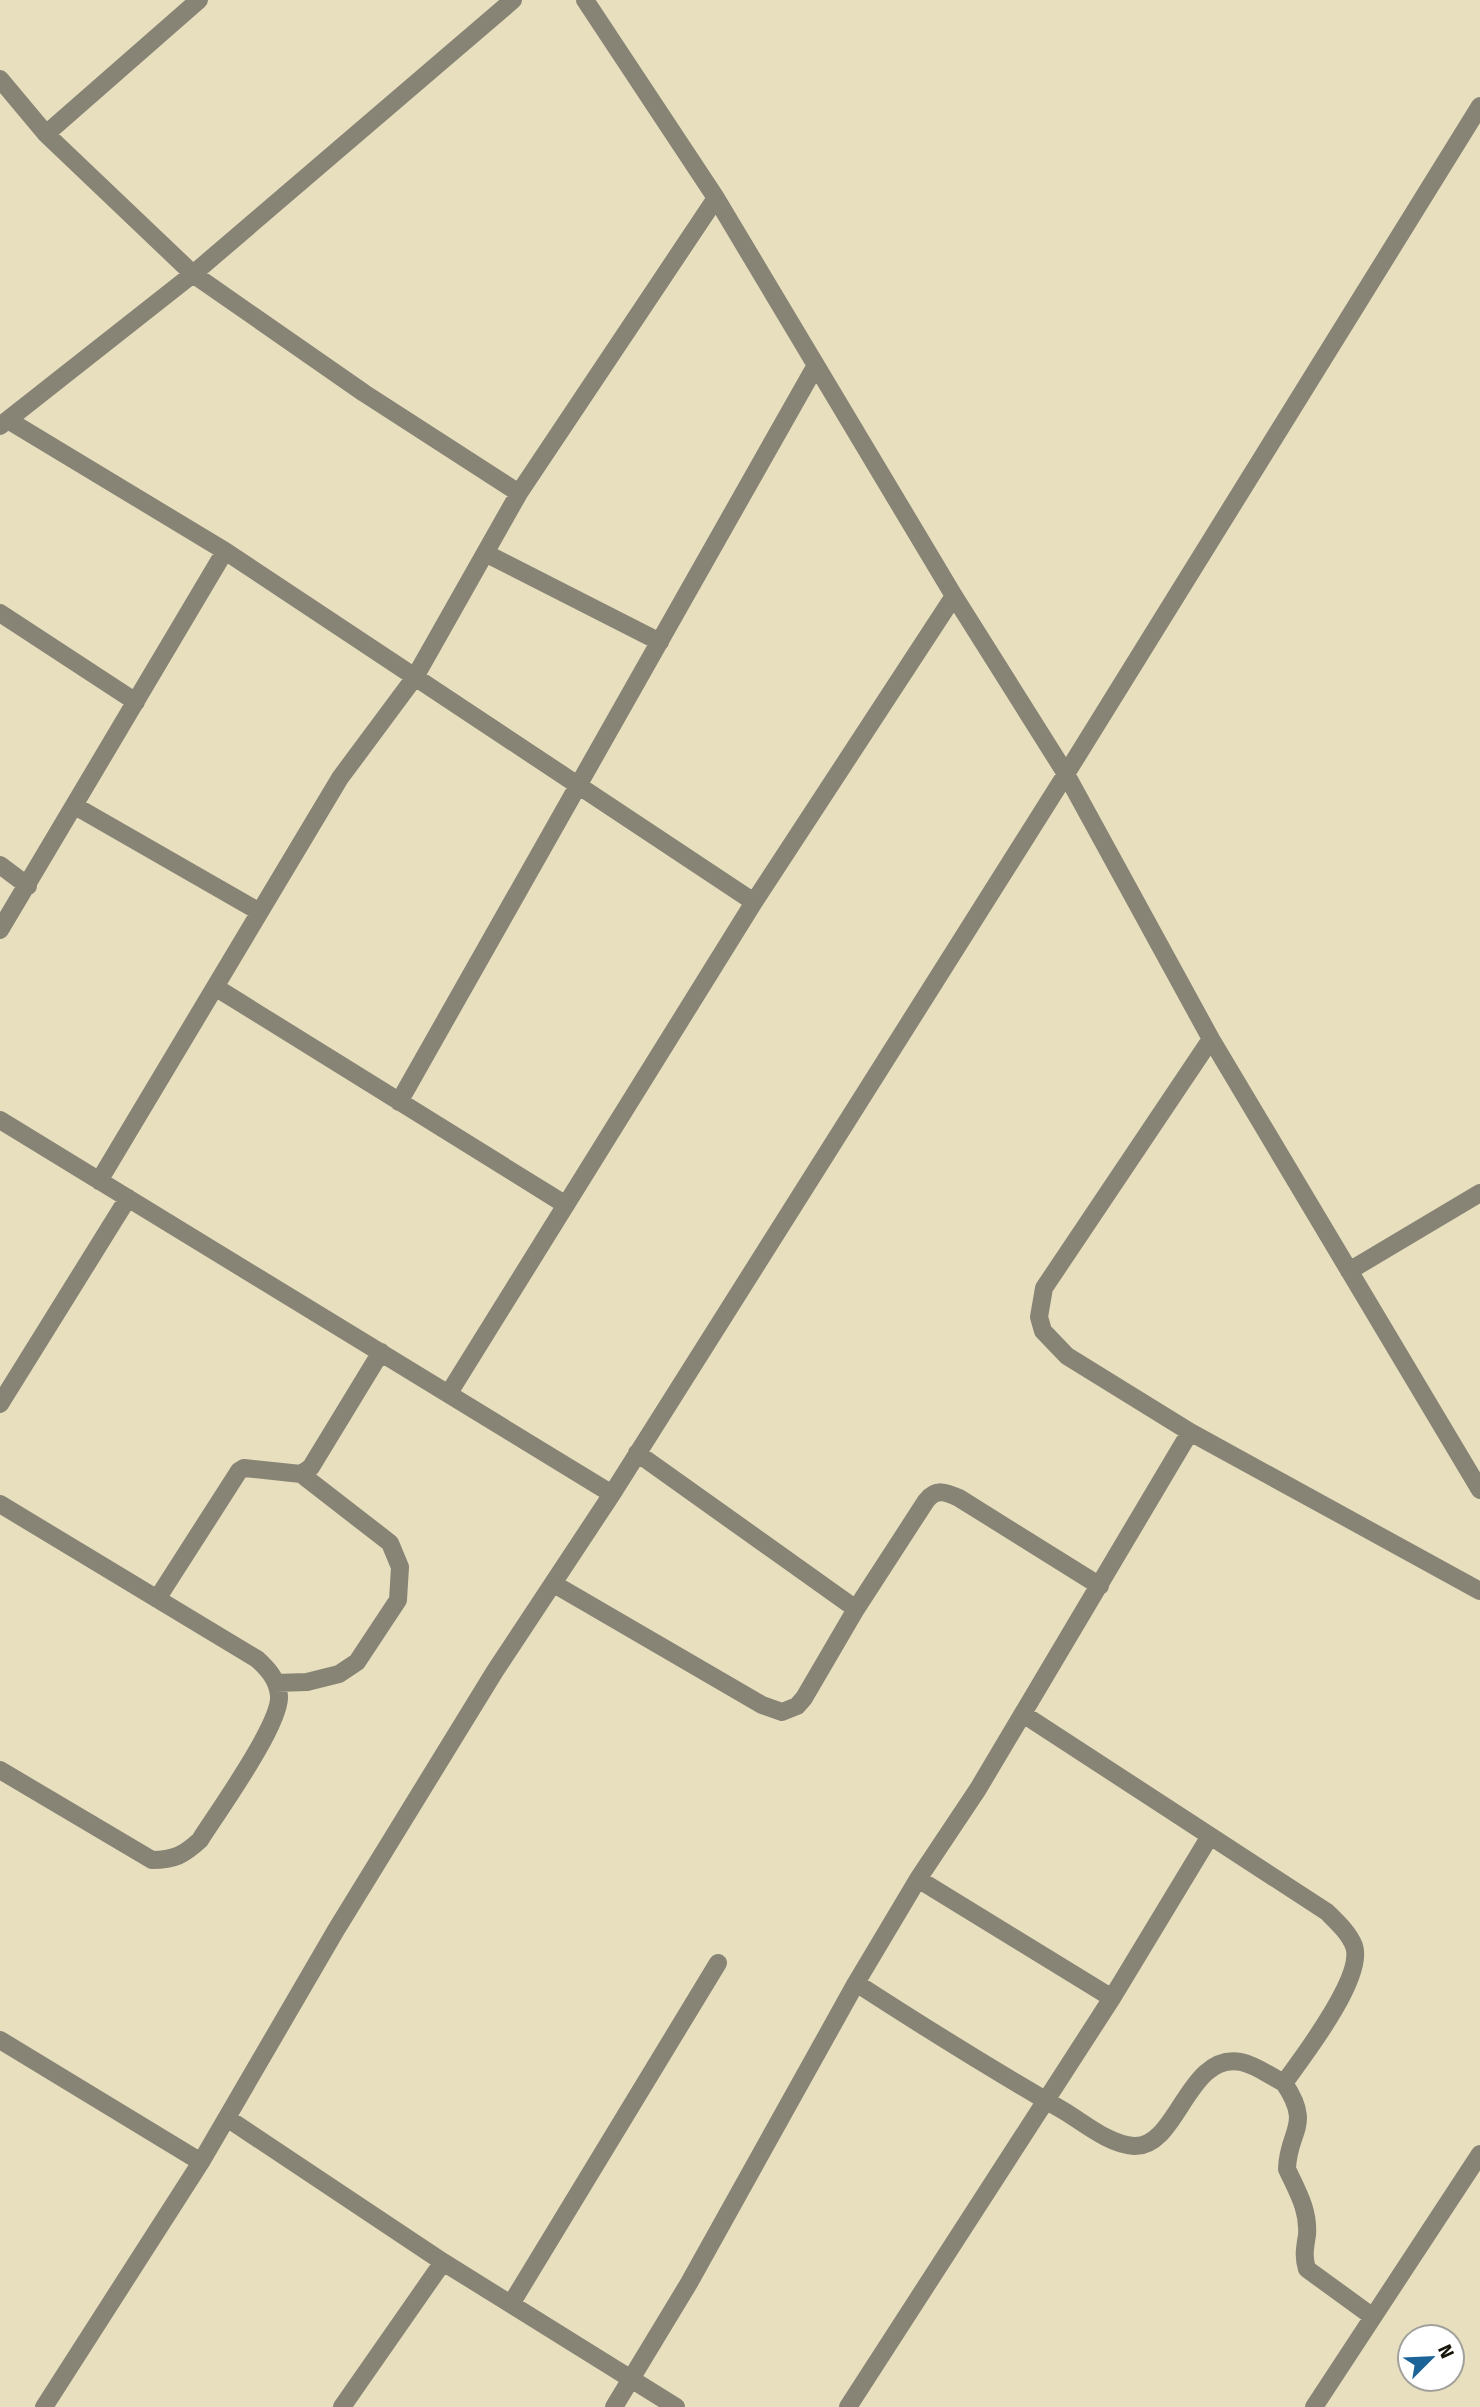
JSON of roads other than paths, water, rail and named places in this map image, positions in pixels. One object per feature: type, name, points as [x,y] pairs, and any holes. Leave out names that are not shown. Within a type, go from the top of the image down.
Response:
[{"type":"street","points":[[46,134],[199,0]]},
{"type":"street","points":[[513,0],[193,274],[4,423],[225,551],[754,902]]},
{"type":"street","points":[[585,0],[716,198],[954,596],[1066,774],[1211,1040],[1480,1490]]},
{"type":"street","points":[[0,79],[46,134],[193,274],[364,393],[519,493]]},
{"type":"street","points":[[44,2407],[228,2118],[336,1930],[495,1671],[612,1494],[1066,774],[1480,106]]},
{"type":"street","points":[[99,1181],[258,911],[340,778],[415,677],[519,493],[716,198]]},
{"type":"street","points":[[399,1102],[816,367]]},
{"type":"street","points":[[0,930],[225,551]]},
{"type":"street","points":[[485,553],[660,642]]},
{"type":"street","points":[[449,1393],[754,902],[954,596]]},
{"type":"street","points":[[0,613],[136,702]]},
{"type":"street","points":[[75,806],[258,911]]},
{"type":"street","points":[[0,865],[28,886]]},
{"type":"street","points":[[215,987],[566,1205]]},
{"type":"street","points":[[1211,1040],[1044,1289],[1039,1317],[1043,1331],[1067,1356],[1189,1432],[1480,1591]]},
{"type":"street","points":[[0,1120],[612,1494]]},
{"type":"street","points":[[1349,1271],[1480,1193]]},
{"type":"street","points":[[0,1404],[128,1198]]},
{"type":"street","points":[[301,1474],[311,1467],[381,1352]]},
{"type":"street","points":[[614,2407],[634,2378],[856,1983],[918,1879],[978,1789],[1189,1432]]},
{"type":"street","points":[[637,1453],[856,1609]]},
{"type":"street","points":[[157,1599],[239,1471],[244,1468],[301,1474],[390,1542],[400,1567],[398,1600],[357,1662],[339,1674],[307,1682],[276,1683]]},
{"type":"street","points":[[554,1584],[762,1705],[782,1712],[797,1706],[804,1698],[856,1609],[926,1501],[936,1492],[946,1492],[958,1498],[1100,1586]]},
{"type":"street","points":[[0,1504],[257,1659],[276,1683],[280,1698],[276,1712],[240,1777],[200,1840],[186,1853],[171,1860],[152,1860],[0,1770]]},
{"type":"street","points":[[1023,1714],[1328,1912],[1354,1947],[1355,1961],[1347,1984],[1283,2084]]},
{"type":"street","points":[[848,2407],[1111,1998],[1210,1836]]},
{"type":"street","points":[[918,1879],[1111,1998]]},
{"type":"street","points":[[511,2304],[718,1963]]},
{"type":"street","points":[[856,1983],[1115,2141],[1141,2146],[1162,2130],[1185,2098],[1213,2067],[1239,2061],[1283,2084],[1298,2110],[1299,2124],[1287,2159],[1287,2169],[1303,2200],[1307,2269],[1373,2317]]},
{"type":"street","points":[[0,2040],[201,2162]]},
{"type":"street","points":[[228,2118],[443,2262],[634,2378],[676,2407]]},
{"type":"street","points":[[1314,2407],[1480,2154]]},
{"type":"street","points":[[342,2407],[443,2262]]}]
